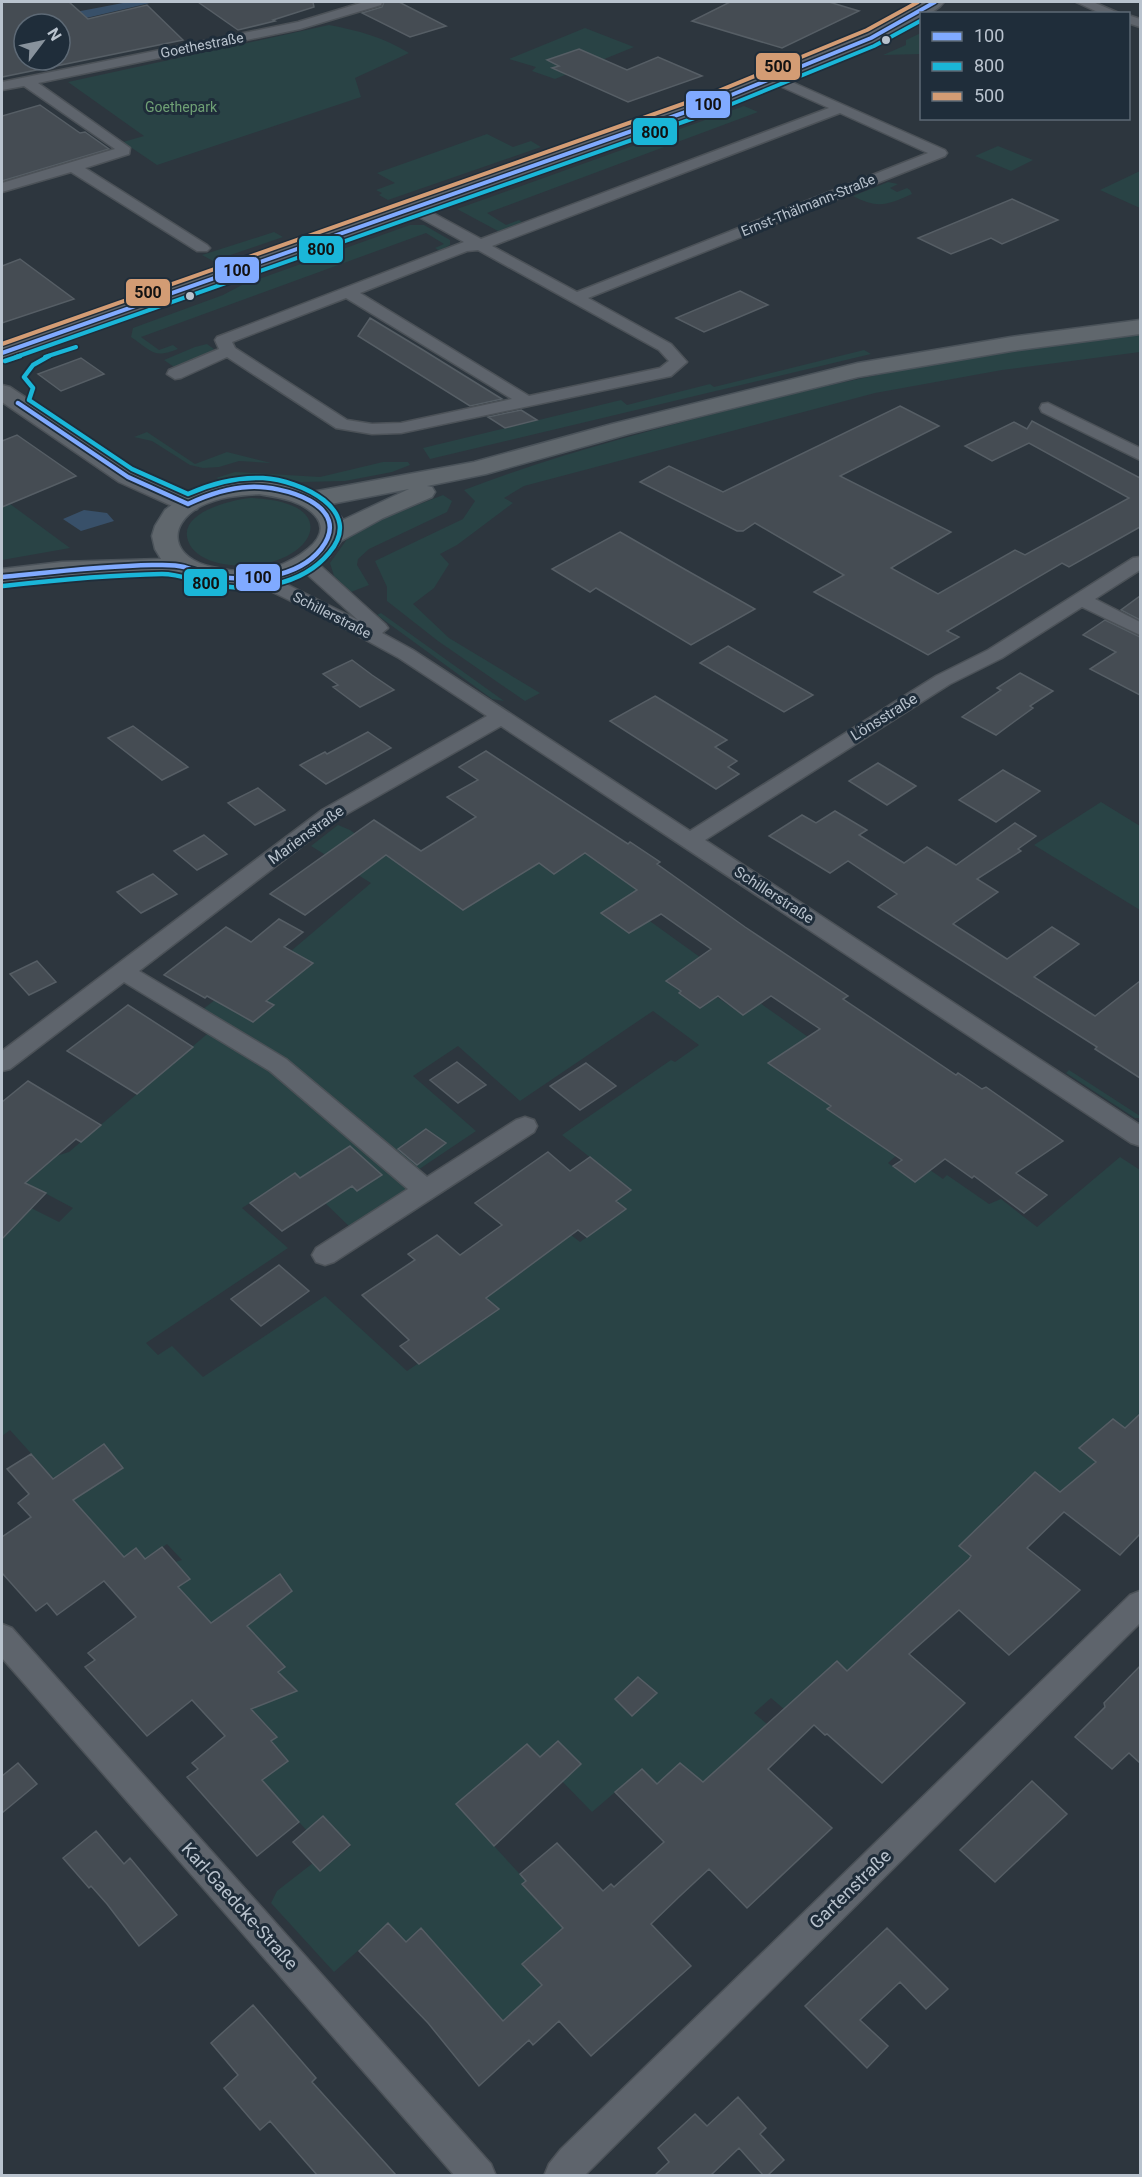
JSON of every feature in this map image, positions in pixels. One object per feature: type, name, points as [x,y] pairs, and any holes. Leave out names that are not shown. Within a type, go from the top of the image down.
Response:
[{"type":"main road","points":[[2,353],[776,79],[871,38],[935,2]]},
{"type":"main road","points":[[86,323],[80,335],[28,355],[18,363],[14,379],[24,390],[10,398],[128,477],[188,504]]},
{"type":"main road","points":[[311,500],[477,469],[631,426],[858,370],[1011,344],[1140,327]]},
{"type":"main road","points":[[330,537],[374,513],[477,469]]},
{"type":"main road","points":[[2,577],[62,570],[184,566],[216,576],[257,577],[283,572],[306,563],[321,551],[330,537],[331,523],[329,517],[311,500],[282,489],[247,487],[212,494],[188,504],[172,518],[165,530],[167,549],[184,566]]},
{"type":"main road","points":[[62,570],[147,541],[165,530]]},
{"type":"street","name":"Goethestraße","points":[[2,86],[300,25],[376,2]]},
{"type":"street","points":[[1082,2],[1110,12]]},
{"type":"street","name":"Ernst-Thälmann-Straße","points":[[574,298],[940,153],[776,79]]},
{"type":"street","points":[[2,188],[124,152],[123,148],[26,81]]},
{"type":"street","points":[[413,208],[480,245],[574,298],[665,347],[679,362],[665,372],[401,428],[372,429],[342,424],[228,351],[223,340],[346,291],[464,247],[480,245],[841,108]]},
{"type":"street","points":[[74,167],[202,248]]},
{"type":"street","points":[[346,291],[525,401]]},
{"type":"street","points":[[175,374],[228,351]]},
{"type":"street","points":[[1048,408],[1140,455]]},
{"type":"street","name":"Lönsstraße","points":[[690,840],[943,680],[995,654],[1140,562]]},
{"type":"street","name":"Schillerstraße","points":[[306,563],[406,654]]},
{"type":"street","name":"Schillerstraße","points":[[257,577],[331,613],[406,654],[1140,1137]]},
{"type":"street","points":[[1081,599],[1140,629]]},
{"type":"street","name":"Marienstraße","points":[[2,1063],[329,815],[501,717]]},
{"type":"street","points":[[124,972],[278,1065],[425,1190]]},
{"type":"street","points":[[325,1255],[525,1126]]},
{"type":"street","name":"Gartenstraße","points":[[561,2175],[1140,1604]]},
{"type":"street","name":"Karl-Gaedcke-Straße","points":[[2,1637],[479,2175]]},
{"type":"green space","name":"Goethepark","points":[[329,25],[371,35],[409,53],[355,78],[361,97],[157,165],[123,142],[144,136],[68,82]]},
{"type":"green space","points":[[585,28],[634,47],[555,79],[532,71],[536,67],[509,59]]},
{"type":"green space","points":[[920,33],[920,54],[883,55],[906,45],[906,40]]},
{"type":"green space","points":[[744,106],[758,112],[487,213],[506,225],[519,220],[522,222],[504,231],[498,231],[457,209]]},
{"type":"green space","points":[[487,134],[513,147],[531,141],[541,147],[388,200],[379,195],[382,193],[376,190],[395,183],[377,173]]},
{"type":"green space","points":[[998,146],[1033,160],[1011,171],[975,156]]},
{"type":"green space","points":[[1140,171],[1140,208],[1100,190]]},
{"type":"green space","points":[[888,182],[898,184],[890,188],[897,192],[907,188],[912,194],[882,204],[869,203],[853,196]]},
{"type":"green space","points":[[410,225],[424,225],[450,240],[450,245],[440,251],[435,248],[444,244],[426,233],[141,337],[159,350],[173,345],[178,349],[170,352],[153,352],[131,337],[133,328],[223,295],[242,285]]},
{"type":"green space","points":[[274,232],[283,237],[213,261],[202,255]]},
{"type":"green space","points":[[1140,335],[1140,352],[1002,370],[875,393],[524,486],[504,498],[513,503],[457,545],[440,554],[449,564],[434,588],[413,604],[449,638],[540,693],[525,701],[438,641],[387,601],[387,587],[375,561],[463,519],[475,501],[464,490],[496,478],[629,437],[831,385],[985,355]]},
{"type":"green space","points":[[207,344],[214,349],[211,354],[177,369],[164,360],[195,347]]},
{"type":"green space","points":[[864,350],[871,354],[430,459],[423,448],[621,400],[627,405],[710,384],[714,387]]},
{"type":"green space","points":[[147,432],[195,464],[227,452],[271,463],[239,461],[219,467],[203,468],[190,465],[152,441],[134,437]]},
{"type":"green space","points":[[383,462],[408,462],[410,465],[392,472],[345,481],[301,482],[279,478],[222,480],[216,478],[235,472],[320,477]]},
{"type":"green space","points":[[443,495],[452,501],[447,512],[369,549],[358,559],[357,565],[369,585],[351,592],[334,576],[330,563],[350,535],[359,528]]},
{"type":"green space","points":[[2,498],[70,548],[2,560]]},
{"type":"green space","points":[[250,498],[283,502],[302,512],[310,524],[308,537],[296,550],[278,560],[253,565],[218,563],[208,560],[191,547],[187,533],[190,524],[197,516],[219,505]]},
{"type":"green space","points":[[381,613],[504,701],[492,699],[377,615]]},
{"type":"green space","points":[[1101,802],[1140,826],[1140,910],[1034,845]]},
{"type":"green space","points":[[338,825],[350,830],[463,910],[573,841],[602,860],[598,862],[638,889],[622,901],[715,968],[679,993],[700,1008],[717,997],[743,1015],[760,1003],[808,1037],[768,1063],[799,1084],[807,1079],[834,1098],[830,1103],[874,1134],[869,1138],[887,1150],[891,1148],[899,1153],[888,1163],[915,1182],[930,1170],[943,1179],[947,1175],[989,1204],[1001,1199],[1037,1227],[1120,1157],[1140,1170],[1140,1414],[1125,1428],[1113,1419],[1079,1448],[1107,1471],[1097,1484],[1081,1474],[1060,1492],[1035,1472],[998,1506],[1011,1517],[955,1571],[847,1671],[837,1662],[784,1709],[771,1698],[754,1713],[767,1724],[703,1782],[680,1763],[657,1784],[642,1769],[592,1812],[527,1745],[456,1804],[526,1881],[523,1884],[563,1928],[522,1964],[542,1986],[503,2021],[421,1928],[406,1942],[388,1924],[334,1972],[271,1903],[277,1891],[313,1863],[321,1870],[351,1846],[324,1817],[307,1831],[262,1780],[288,1761],[271,1741],[276,1737],[243,1699],[285,1666],[264,1644],[249,1655],[215,1620],[211,1623],[194,1604],[183,1612],[167,1595],[190,1578],[175,1562],[182,1560],[167,1544],[145,1559],[136,1548],[99,1575],[73,1546],[98,1528],[10,1430],[2,1436],[2,1239],[6,1234],[2,1231],[2,1204],[9,1197],[59,1222],[73,1208],[24,1182],[56,1156],[69,1152],[213,1029],[276,1067],[415,1184],[352,1229],[295,1174],[242,1208],[288,1248],[146,1343],[158,1355],[172,1346],[203,1377],[325,1296],[407,1371],[498,1309],[484,1296],[496,1287],[479,1271],[499,1257],[518,1275],[571,1235],[580,1242],[626,1209],[616,1201],[631,1190],[562,1135],[671,1060],[675,1062],[699,1045],[653,1011],[520,1101],[458,1046],[413,1076],[476,1131],[409,1176],[293,1076],[197,1014],[244,977],[266,989],[292,968],[301,973],[313,964],[291,951],[371,883],[311,846]]},
{"type":"green space","points":[[1069,1070],[1140,1118],[1135,1118],[1066,1073]]},
{"type":"water","points":[[128,2],[154,2],[82,19],[72,20],[72,13]]},
{"type":"water","points":[[12,24],[12,32],[2,34],[2,26]]},
{"type":"water","points":[[84,510],[107,513],[114,521],[81,531],[63,519]]},
{"type":"building","points":[[2,2],[69,2],[88,19],[147,5],[183,40],[72,63],[72,12],[12,12],[12,72],[26,72],[2,77]]},
{"type":"building","points":[[198,2],[313,2],[314,7],[273,20],[275,21],[238,30]]},
{"type":"building","points":[[384,2],[399,2],[446,26],[410,37],[362,13],[382,7]]},
{"type":"building","points":[[730,2],[829,2],[859,11],[782,48],[692,21]]},
{"type":"building","points":[[579,49],[627,70],[658,57],[702,76],[628,102],[552,68],[559,66],[547,60]]},
{"type":"building","points":[[40,105],[80,133],[85,132],[109,149],[2,181],[2,116]]},
{"type":"building","points":[[1012,199],[1058,220],[1002,244],[991,238],[951,254],[918,238]]},
{"type":"building","points":[[20,259],[74,299],[2,323],[2,266]]},
{"type":"building","points":[[740,291],[768,305],[704,332],[676,318]]},
{"type":"building","points":[[370,318],[502,399],[470,406],[358,336]]},
{"type":"building","points":[[81,358],[104,374],[61,391],[38,374]]},
{"type":"building","points":[[900,406],[939,426],[840,476],[951,532],[891,568],[938,594],[1015,550],[1025,555],[1129,498],[1029,443],[992,461],[965,446],[1014,422],[1027,429],[1032,421],[1140,478],[1140,527],[1069,567],[1062,563],[947,631],[959,637],[928,655],[814,592],[844,575],[755,523],[743,531],[737,531],[640,482],[669,466],[723,492]]},
{"type":"building","points":[[521,410],[537,420],[505,428],[488,417]]},
{"type":"building","points":[[17,435],[76,476],[2,507],[2,441]]},
{"type":"building","points":[[620,532],[755,609],[691,645],[596,588],[590,592],[552,569]]},
{"type":"building","points":[[1140,596],[1140,620],[1121,610]]},
{"type":"building","points":[[1105,620],[1140,637],[1140,695],[1090,669],[1116,652],[1083,635]]},
{"type":"building","points":[[728,646],[813,695],[784,712],[700,663]]},
{"type":"building","points":[[352,660],[394,690],[360,707],[333,687],[338,685],[323,674]]},
{"type":"building","points":[[1020,673],[1053,691],[1030,706],[1033,708],[996,735],[962,717],[1001,690],[997,688]]},
{"type":"building","points":[[655,696],[727,740],[715,747],[737,761],[728,767],[739,774],[716,789],[610,721]]},
{"type":"building","points":[[133,726],[188,767],[162,780],[108,738]]},
{"type":"building","points":[[368,732],[391,748],[326,784],[300,765],[325,752],[327,754]]},
{"type":"building","points":[[486,751],[628,844],[630,842],[660,862],[657,864],[848,996],[843,999],[956,1075],[958,1073],[982,1089],[986,1087],[1063,1141],[1016,1173],[1047,1195],[1024,1213],[974,1176],[972,1178],[945,1159],[915,1182],[893,1166],[902,1160],[827,1109],[831,1106],[768,1063],[820,1029],[771,996],[743,1015],[718,996],[700,1008],[679,993],[681,991],[666,981],[711,949],[661,914],[629,933],[601,913],[637,890],[585,853],[554,874],[539,863],[463,910],[386,855],[305,915],[270,894],[374,820],[421,851],[476,817],[447,797],[478,780],[459,767]]},
{"type":"building","points":[[878,763],[916,786],[887,805],[849,781]]},
{"type":"building","points":[[1003,770],[1040,791],[996,822],[959,800]]},
{"type":"building","points":[[258,788],[285,810],[255,825],[228,803]]},
{"type":"building","points":[[835,811],[867,830],[859,835],[904,863],[927,847],[956,865],[1015,823],[1036,836],[1018,849],[1021,851],[977,879],[998,892],[953,924],[1007,959],[1052,927],[1079,944],[1034,977],[1095,1016],[1140,981],[1140,1078],[1095,1049],[1097,1047],[878,907],[897,894],[848,861],[830,873],[769,836],[802,815],[816,823]]},
{"type":"building","points":[[204,835],[227,854],[197,870],[174,851]]},
{"type":"building","points":[[153,874],[177,894],[141,913],[117,892]]},
{"type":"building","points":[[279,919],[303,932],[284,947],[313,963],[266,1001],[274,1005],[253,1022],[164,975],[226,927],[251,942]]},
{"type":"building","points":[[37,961],[56,982],[29,995],[10,974]]},
{"type":"building","points":[[128,1005],[193,1047],[137,1094],[67,1051]]},
{"type":"building","points":[[457,1062],[486,1085],[458,1103],[430,1080]]},
{"type":"building","points":[[586,1063],[616,1086],[580,1110],[550,1086]]},
{"type":"building","points":[[28,1081],[101,1125],[81,1142],[76,1139],[25,1183],[46,1193],[2,1239],[2,1102]]},
{"type":"building","points":[[426,1129],[446,1143],[417,1165],[398,1149]]},
{"type":"building","points":[[350,1146],[382,1175],[357,1191],[352,1186],[282,1231],[250,1203],[295,1173],[300,1178]]},
{"type":"building","points":[[548,1152],[570,1171],[590,1157],[631,1190],[616,1201],[626,1209],[587,1237],[578,1230],[486,1298],[499,1309],[419,1364],[400,1346],[409,1340],[362,1295],[415,1260],[408,1254],[437,1235],[460,1255],[502,1225],[475,1203]]},
{"type":"building","points":[[279,1265],[309,1291],[261,1326],[231,1299]]},
{"type":"building","points":[[1140,1414],[1140,1534],[1120,1555],[1064,1512],[1027,1548],[1080,1590],[1049,1619],[1009,1655],[959,1610],[909,1654],[965,1703],[882,1783],[814,1725],[768,1769],[832,1828],[747,1908],[709,1869],[680,1896],[651,1924],[691,1966],[591,2056],[559,2021],[533,2045],[529,2040],[479,2086],[428,2023],[359,1951],[388,1923],[406,1942],[421,1928],[503,2021],[542,1985],[522,1964],[563,1928],[522,1884],[526,1881],[520,1874],[557,1843],[603,1891],[611,1884],[614,1887],[664,1842],[615,1792],[642,1769],[657,1784],[680,1763],[703,1782],[837,1661],[847,1671],[969,1559],[971,1556],[959,1546],[1035,1472],[1060,1492],[1096,1462],[1079,1448],[1113,1419],[1125,1428]]},
{"type":"building","points":[[104,1444],[123,1468],[73,1500],[124,1557],[136,1548],[145,1559],[162,1547],[190,1579],[178,1587],[211,1623],[280,1574],[292,1591],[247,1626],[285,1667],[278,1672],[297,1691],[251,1709],[277,1737],[271,1741],[288,1761],[262,1780],[299,1822],[257,1856],[187,1777],[198,1769],[192,1763],[225,1736],[192,1700],[147,1736],[85,1667],[95,1660],[88,1653],[136,1617],[104,1581],[57,1615],[47,1603],[36,1611],[2,1573],[2,1537],[31,1517],[18,1503],[29,1494],[7,1469],[31,1454],[53,1479]]},
{"type":"building","points":[[1140,1666],[1140,1763],[1129,1753],[1112,1769],[1075,1737],[1105,1707],[1104,1703]]},
{"type":"building","points":[[638,1677],[657,1693],[632,1716],[615,1699]]},
{"type":"building","points":[[558,1741],[581,1764],[494,1846],[456,1804],[527,1744],[540,1757]]},
{"type":"building","points":[[18,1763],[37,1784],[2,1813],[2,1776]]},
{"type":"building","points":[[1032,1781],[1067,1814],[995,1882],[960,1850]]},
{"type":"building","points":[[323,1816],[350,1845],[320,1871],[293,1842]]},
{"type":"building","points":[[96,1831],[124,1864],[130,1858],[177,1915],[139,1946],[107,1904],[91,1886],[89,1888],[63,1858]]},
{"type":"building","points":[[887,1928],[948,1989],[926,2009],[900,1982],[860,2020],[888,2046],[867,2068],[805,2006]]},
{"type":"building","points":[[253,2005],[316,2078],[312,2082],[396,2175],[317,2175],[270,2121],[260,2130],[224,2088],[238,2075],[211,2043]]},
{"type":"building","points":[[738,2097],[766,2128],[760,2134],[784,2160],[768,2175],[763,2175],[739,2148],[711,2175],[655,2175],[669,2162],[658,2148],[695,2114],[707,2126]]},
{"type":"transit line","name":"500","points":[[2,344],[711,94],[867,30],[918,2]]},
{"type":"transit line","name":"100","points":[[2,353],[714,102],[871,38],[935,2]]},
{"type":"transit line","name":"800","points":[[5,361],[717,110],[874,46],[920,21]]},
{"type":"transit line","name":"800","points":[[3,586],[107,576],[170,574],[225,587],[257,587],[303,574],[328,555],[339,541],[341,527],[337,515],[328,504],[301,487],[272,479],[250,478],[228,480],[188,494],[132,469],[29,400],[33,388],[24,377],[28,370],[39,360],[76,347]]},
{"type":"transit line","name":"100","points":[[18,403],[128,477],[188,504]]},
{"type":"transit line","name":"100","points":[[2,577],[107,567],[170,565],[226,578],[254,578],[282,573],[307,562],[329,539],[331,526],[327,515],[317,505],[304,498],[272,488],[231,489],[188,504]]}]
